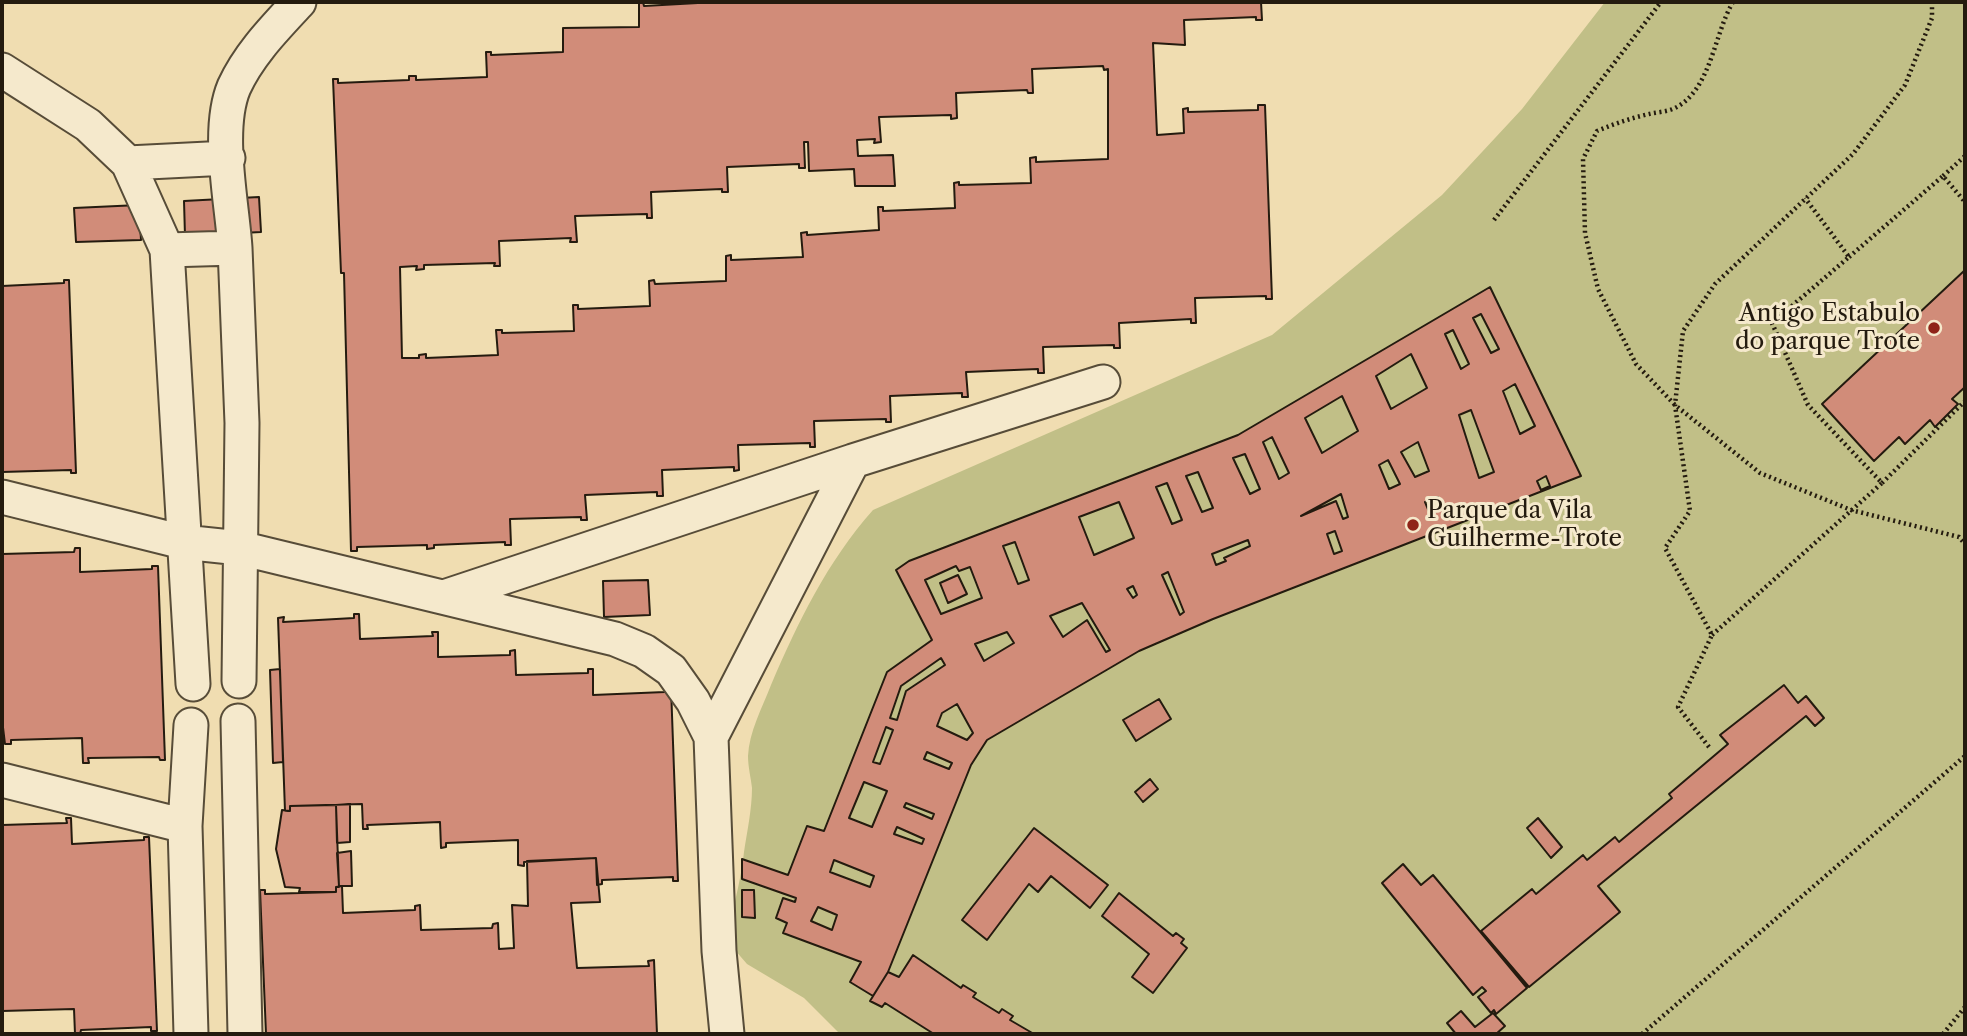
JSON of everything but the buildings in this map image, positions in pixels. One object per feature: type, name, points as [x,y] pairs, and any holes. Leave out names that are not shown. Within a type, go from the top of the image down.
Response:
[{"type":"lane","points":[[239,681],[242,422],[235,248],[225,127],[233,89],[251,57],[299,2]]},
{"type":"lane","points":[[2,70],[88,125],[128,163],[167,250],[193,684]]},
{"type":"lane","points":[[128,163],[228,158]]},
{"type":"lane","points":[[167,250],[235,248]]},
{"type":"lane","points":[[444,597],[853,461],[1103,382]]},
{"type":"lane","points":[[711,737],[853,461]]},
{"type":"lane","points":[[2,497],[183,542],[240,548],[614,639],[644,651],[671,670],[693,701],[711,737],[719,951],[727,1034]]},
{"type":"lane","points":[[238,721],[245,1034]]},
{"type":"lane","points":[[191,725],[185,826],[191,1034]]},
{"type":"lane","points":[[2,780],[185,826]]},
{"type":"path","points":[[1494,220],[1661,2]]},
{"type":"path","points":[[1734,2],[1714,43],[1704,75],[1689,99],[1673,110],[1621,121],[1597,131],[1583,159],[1585,233],[1598,289],[1636,363],[1675,405],[1760,473],[1851,510],[1965,538]]},
{"type":"path","points":[[1712,635],[1665,548],[1690,511],[1675,405],[1683,331],[1715,284],[1853,154],[1905,85],[1932,18],[1932,2]]},
{"type":"path","points":[[1882,483],[1808,405],[1772,323],[1965,156]]},
{"type":"path","points":[[1943,176],[1965,202]]},
{"type":"path","points":[[1805,198],[1849,257]]},
{"type":"path","points":[[1709,747],[1678,707],[1712,635],[1882,483],[1965,401]]},
{"type":"path","points":[[1959,537],[1965,544]]},
{"type":"path","points":[[1642,1034],[1965,756]]},
{"type":"path","points":[[1943,1034],[1965,1007]]},
{"type":"shaded area","name":"Parque da Vila Guilherme-Trote","points":[[1605,2],[1965,2],[1965,1034],[840,1034],[804,998],[747,964],[728,942],[751,804],[748,756],[751,738],[781,662],[815,593],[841,550],[873,510],[1272,335],[1442,195],[1522,109]]},
{"type":"place","name":"Antigo Estabulo do parque Trote","points":[[1934,328]]},
{"type":"place","name":"Parque da Vila Guilherme-Trote","points":[[1413,525]]}]
